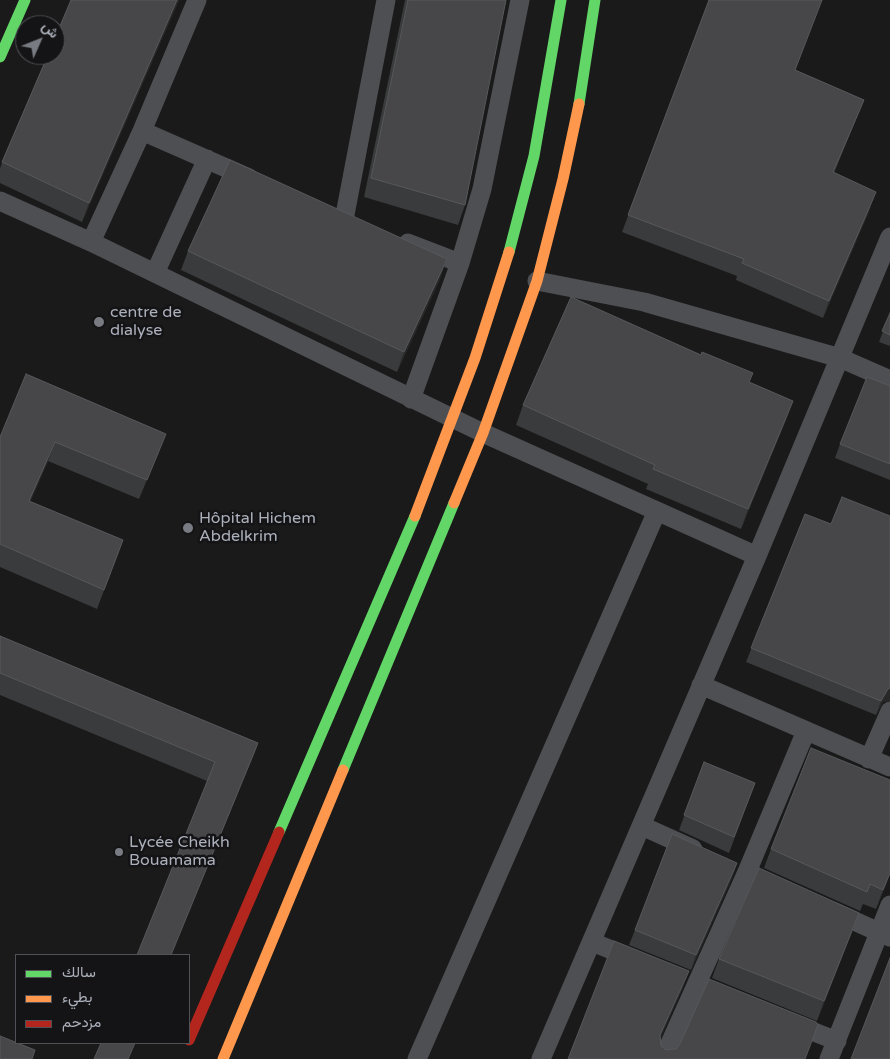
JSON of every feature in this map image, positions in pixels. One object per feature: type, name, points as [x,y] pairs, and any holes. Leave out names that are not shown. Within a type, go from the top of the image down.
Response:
[{"type":"main road","points":[[0,57],[25,0]]},
{"type":"main road","points":[[190,1037],[411,526],[475,358],[507,258],[534,156],[561,0]]},
{"type":"main road","points":[[223,1059],[484,433],[537,281],[563,179],[583,84],[595,0]]},
{"type":"street","points":[[91,242],[142,131],[197,0]]},
{"type":"street","points":[[344,220],[386,0]]},
{"type":"street","points":[[411,399],[460,263],[482,190],[520,0]]},
{"type":"street","points":[[142,131],[262,183]]},
{"type":"street","points":[[155,273],[207,159]]},
{"type":"street","points":[[0,202],[91,242],[411,399],[756,556]]},
{"type":"street","points":[[326,212],[362,226]]},
{"type":"street","points":[[389,236],[460,263]]},
{"type":"street","points":[[541,1059],[642,826],[890,237]]},
{"type":"street","points":[[537,281],[644,302],[840,358],[890,380]]},
{"type":"street","points":[[418,1059],[658,511]]},
{"type":"street","points":[[701,686],[890,767]]},
{"type":"street","points":[[870,759],[890,711]]},
{"type":"street","points":[[663,1059],[687,981],[747,872],[806,731]]},
{"type":"street","points":[[642,826],[712,857]]},
{"type":"street","points":[[729,864],[764,880]]},
{"type":"street","points":[[817,904],[884,934]]},
{"type":"street","points":[[829,1059],[884,934],[890,905]]},
{"type":"street","points":[[592,942],[652,967]]},
{"type":"street","points":[[687,981],[713,992]]},
{"type":"street","points":[[775,1016],[836,1041]]},
{"type":"building","points":[[71,0],[177,0],[89,203],[2,162],[44,65],[65,65],[65,15]]},
{"type":"building","points":[[408,0],[506,0],[465,205],[371,178]]},
{"type":"building","points":[[709,0],[822,0],[795,70],[864,100],[833,172],[876,192],[829,301],[742,263],[744,259],[628,215]]},
{"type":"building","points":[[230,160],[447,259],[404,352],[188,251]]},
{"type":"building","points":[[571,297],[701,355],[702,352],[753,373],[749,382],[793,401],[748,509],[653,469],[655,465],[523,405]]},
{"type":"building","points":[[890,313],[890,335],[882,331]]},
{"type":"building","points":[[26,374],[166,434],[147,480],[55,442],[29,501],[123,540],[104,590],[0,544],[0,437]]},
{"type":"building","points":[[867,377],[890,386],[890,464],[840,444]]},
{"type":"building","points":[[842,497],[890,516],[890,688],[881,701],[751,648],[805,514],[831,524]]},
{"type":"building","points":[[0,636],[258,743],[171,954],[137,954],[215,762],[0,673]]},
{"type":"building","points":[[811,748],[890,780],[890,873],[883,890],[870,884],[867,892],[771,849]]},
{"type":"building","points":[[704,762],[755,783],[734,837],[684,815]]},
{"type":"building","points":[[672,834],[737,863],[696,955],[635,930]]},
{"type":"building","points":[[759,868],[859,913],[824,1001],[719,959]]},
{"type":"building","points":[[614,941],[689,971],[660,1035],[661,1046],[666,1050],[676,1049],[680,1044],[709,979],[816,1022],[818,1025],[805,1059],[568,1059]]},
{"type":"building","points":[[890,958],[890,1059],[851,1059]]},
{"type":"building","points":[[0,1036],[15,1042],[15,1044],[35,1050],[32,1059],[0,1059]]},
{"type":"building","points":[[101,1044],[135,1044],[128,1059],[94,1059]]},
{"type":"traffic: fast","points":[[0,57],[25,0]]},
{"type":"traffic: fast","points":[[509,252],[534,156],[561,0]]},
{"type":"traffic: fast","points":[[579,104],[595,0]]},
{"type":"traffic: fast","points":[[343,770],[454,503]]},
{"type":"traffic: fast","points":[[279,832],[415,516]]},
{"type":"traffic: slow","points":[[454,503],[483,433],[537,281],[563,179],[579,104]]},
{"type":"traffic: slow","points":[[415,516],[475,358],[509,252]]},
{"type":"traffic: slow","points":[[223,1059],[343,770]]},
{"type":"traffic: jam","points":[[190,1038],[279,832]]},
{"type":"place","name":"centre de dialyse","points":[[99,322]]},
{"type":"place","name":"Hôpital Hichem Abdelkrim","points":[[188,528]]},
{"type":"place","name":"Lycée Cheikh Bouamama","points":[[119,852]]}]
